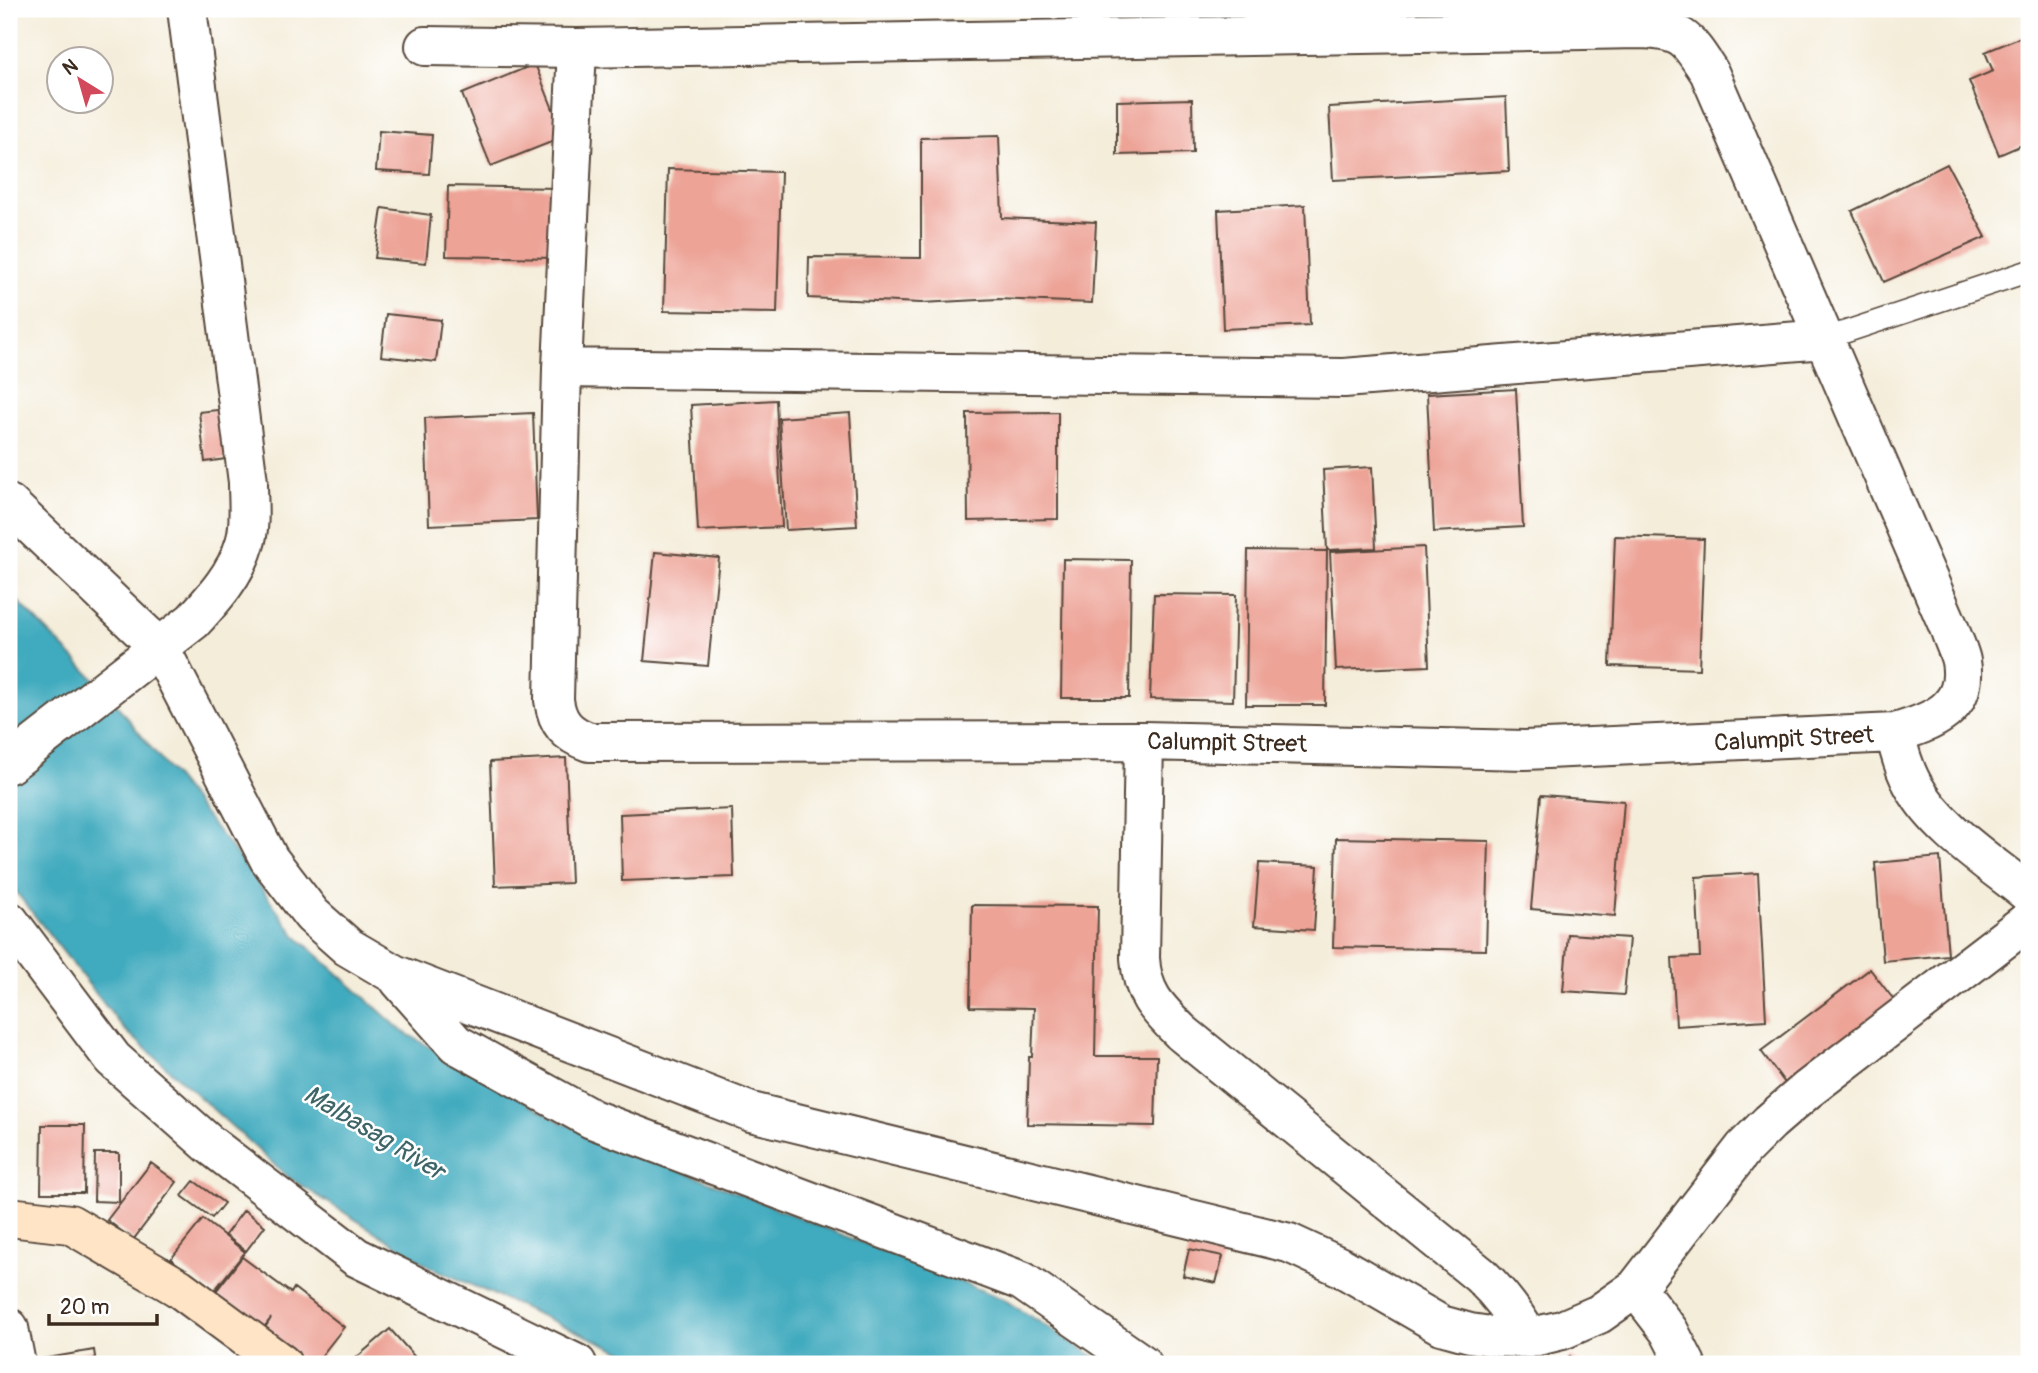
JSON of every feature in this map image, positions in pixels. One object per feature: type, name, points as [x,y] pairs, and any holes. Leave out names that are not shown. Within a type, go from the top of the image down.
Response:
[{"type":"main road","points":[[9,1217],[69,1224],[179,1288],[282,1364]]},
{"type":"street","points":[[9,764],[193,621],[217,595],[234,570],[246,542],[248,482],[187,9]]},
{"type":"street","name":"Calumpit Street","points":[[425,46],[577,48],[1664,30],[1682,36],[1709,72],[1950,630],[1961,662],[1960,690],[1948,711],[1926,724],[1895,733],[1525,750],[1144,741],[589,742],[575,737],[563,728],[556,715],[554,700],[562,369]]},
{"type":"street","points":[[577,48],[562,369],[1344,378],[1824,339]]},
{"type":"street","points":[[9,504],[160,648],[269,859],[312,915],[348,947],[394,974],[751,1112],[1289,1243],[1341,1267],[1441,1325],[1470,1333],[1529,1338],[1562,1331],[1599,1314],[1636,1288],[1744,1148],[1770,1122],[1807,1090],[2029,920]]},
{"type":"street","points":[[1895,733],[1913,786],[1930,809],[1964,842],[2029,894]]},
{"type":"street","points":[[1144,741],[1139,958],[1141,979],[1149,997],[1182,1033],[1480,1275],[1500,1294],[1529,1338]]},
{"type":"street","points":[[9,921],[113,1059],[209,1144],[356,1257],[577,1364]]},
{"type":"street","points":[[394,974],[456,1044],[593,1119],[1022,1281],[1142,1364]]},
{"type":"street","points":[[1636,1288],[1669,1331],[1686,1364]]},
{"type":"street","points":[[9,1328],[16,1364]]},
{"type":"lane","points":[[1824,339],[2029,271]]},
{"type":"water","name":"Malbasag River","points":[[9,592],[104,689],[241,860],[296,936],[402,1031],[563,1123],[1003,1299],[1106,1364],[650,1364],[431,1267],[288,1177],[123,1028],[9,883]]},
{"type":"building","points":[[2029,34],[2029,142],[1999,155],[1969,81],[1993,71],[1985,52]]},
{"type":"building","points":[[535,64],[564,137],[491,166],[462,94]]},
{"type":"building","points":[[1506,97],[1509,171],[1333,180],[1329,107]]},
{"type":"building","points":[[1192,99],[1193,153],[1117,155],[1117,101]]},
{"type":"building","points":[[379,131],[432,135],[429,174],[376,171]]},
{"type":"building","points":[[999,136],[1002,218],[1096,222],[1092,303],[998,299],[921,303],[808,298],[809,257],[921,258],[921,138]]},
{"type":"building","points":[[1947,164],[1986,237],[1884,282],[1852,211]]},
{"type":"building","points":[[668,169],[781,172],[777,313],[664,311]]},
{"type":"building","points":[[448,186],[558,188],[556,258],[446,256]]},
{"type":"building","points":[[1305,205],[1310,325],[1223,329],[1218,210]]},
{"type":"building","points":[[382,208],[431,215],[426,263],[375,258]]},
{"type":"building","points":[[386,314],[441,320],[436,362],[381,356]]},
{"type":"building","points":[[1516,389],[1523,527],[1434,532],[1427,394]]},
{"type":"building","points":[[776,400],[782,527],[698,531],[691,405]]},
{"type":"building","points":[[227,409],[233,458],[205,462],[199,412]]},
{"type":"building","points":[[1058,412],[1058,519],[968,521],[967,413]]},
{"type":"building","points":[[533,413],[537,520],[429,525],[425,418]]},
{"type":"building","points":[[850,413],[857,526],[786,530],[779,418]]},
{"type":"building","points":[[1372,467],[1376,548],[1327,550],[1323,470]]},
{"type":"building","points":[[1615,536],[1704,539],[1699,669],[1610,666]]},
{"type":"building","points":[[1424,547],[1429,666],[1336,670],[1330,552]]},
{"type":"building","points":[[1248,550],[1327,551],[1325,705],[1246,705]]},
{"type":"building","points":[[655,552],[719,558],[708,666],[644,661]]},
{"type":"building","points":[[1063,559],[1131,560],[1129,698],[1061,698]]},
{"type":"building","points":[[1154,594],[1236,595],[1233,701],[1150,699]]},
{"type":"building","points":[[566,758],[571,883],[495,886],[490,762]]},
{"type":"building","points":[[1541,795],[1624,801],[1615,916],[1531,909]]},
{"type":"building","points":[[732,809],[734,877],[622,881],[620,814]]},
{"type":"building","points":[[1336,838],[1489,841],[1486,950],[1333,947]]},
{"type":"building","points":[[1940,857],[1948,955],[1883,961],[1875,863]]},
{"type":"building","points":[[1259,863],[1318,866],[1314,930],[1254,926]]},
{"type":"building","points":[[1758,873],[1766,1020],[1676,1026],[1672,958],[1700,957],[1696,877]]},
{"type":"building","points":[[972,905],[1098,906],[1095,1056],[1157,1056],[1155,1126],[1027,1124],[1034,1008],[970,1007]]},
{"type":"building","points":[[1568,934],[1629,938],[1624,995],[1563,991]]},
{"type":"building","points":[[1870,969],[1901,1009],[1791,1091],[1761,1051]]},
{"type":"building","points":[[42,1125],[85,1125],[84,1193],[41,1193]]},
{"type":"building","points":[[95,1153],[119,1153],[119,1202],[94,1201]]},
{"type":"building","points":[[151,1163],[177,1182],[133,1240],[107,1220]]},
{"type":"building","points":[[194,1181],[224,1203],[212,1218],[182,1196]]},
{"type":"building","points":[[244,1210],[265,1226],[246,1251],[225,1235]]},
{"type":"building","points":[[203,1219],[245,1252],[213,1292],[171,1259]]},
{"type":"building","points":[[1189,1249],[1223,1256],[1216,1283],[1183,1276]]},
{"type":"building","points":[[242,1257],[291,1293],[294,1288],[344,1327],[315,1364],[307,1364],[263,1331],[271,1318],[262,1330],[214,1294]]},
{"type":"building","points":[[390,1329],[421,1364],[349,1364]]},
{"type":"building","points":[[94,1350],[96,1364],[37,1364],[36,1360]]},
{"type":"building","points":[[1570,1356],[1581,1364],[1564,1364]]}]
